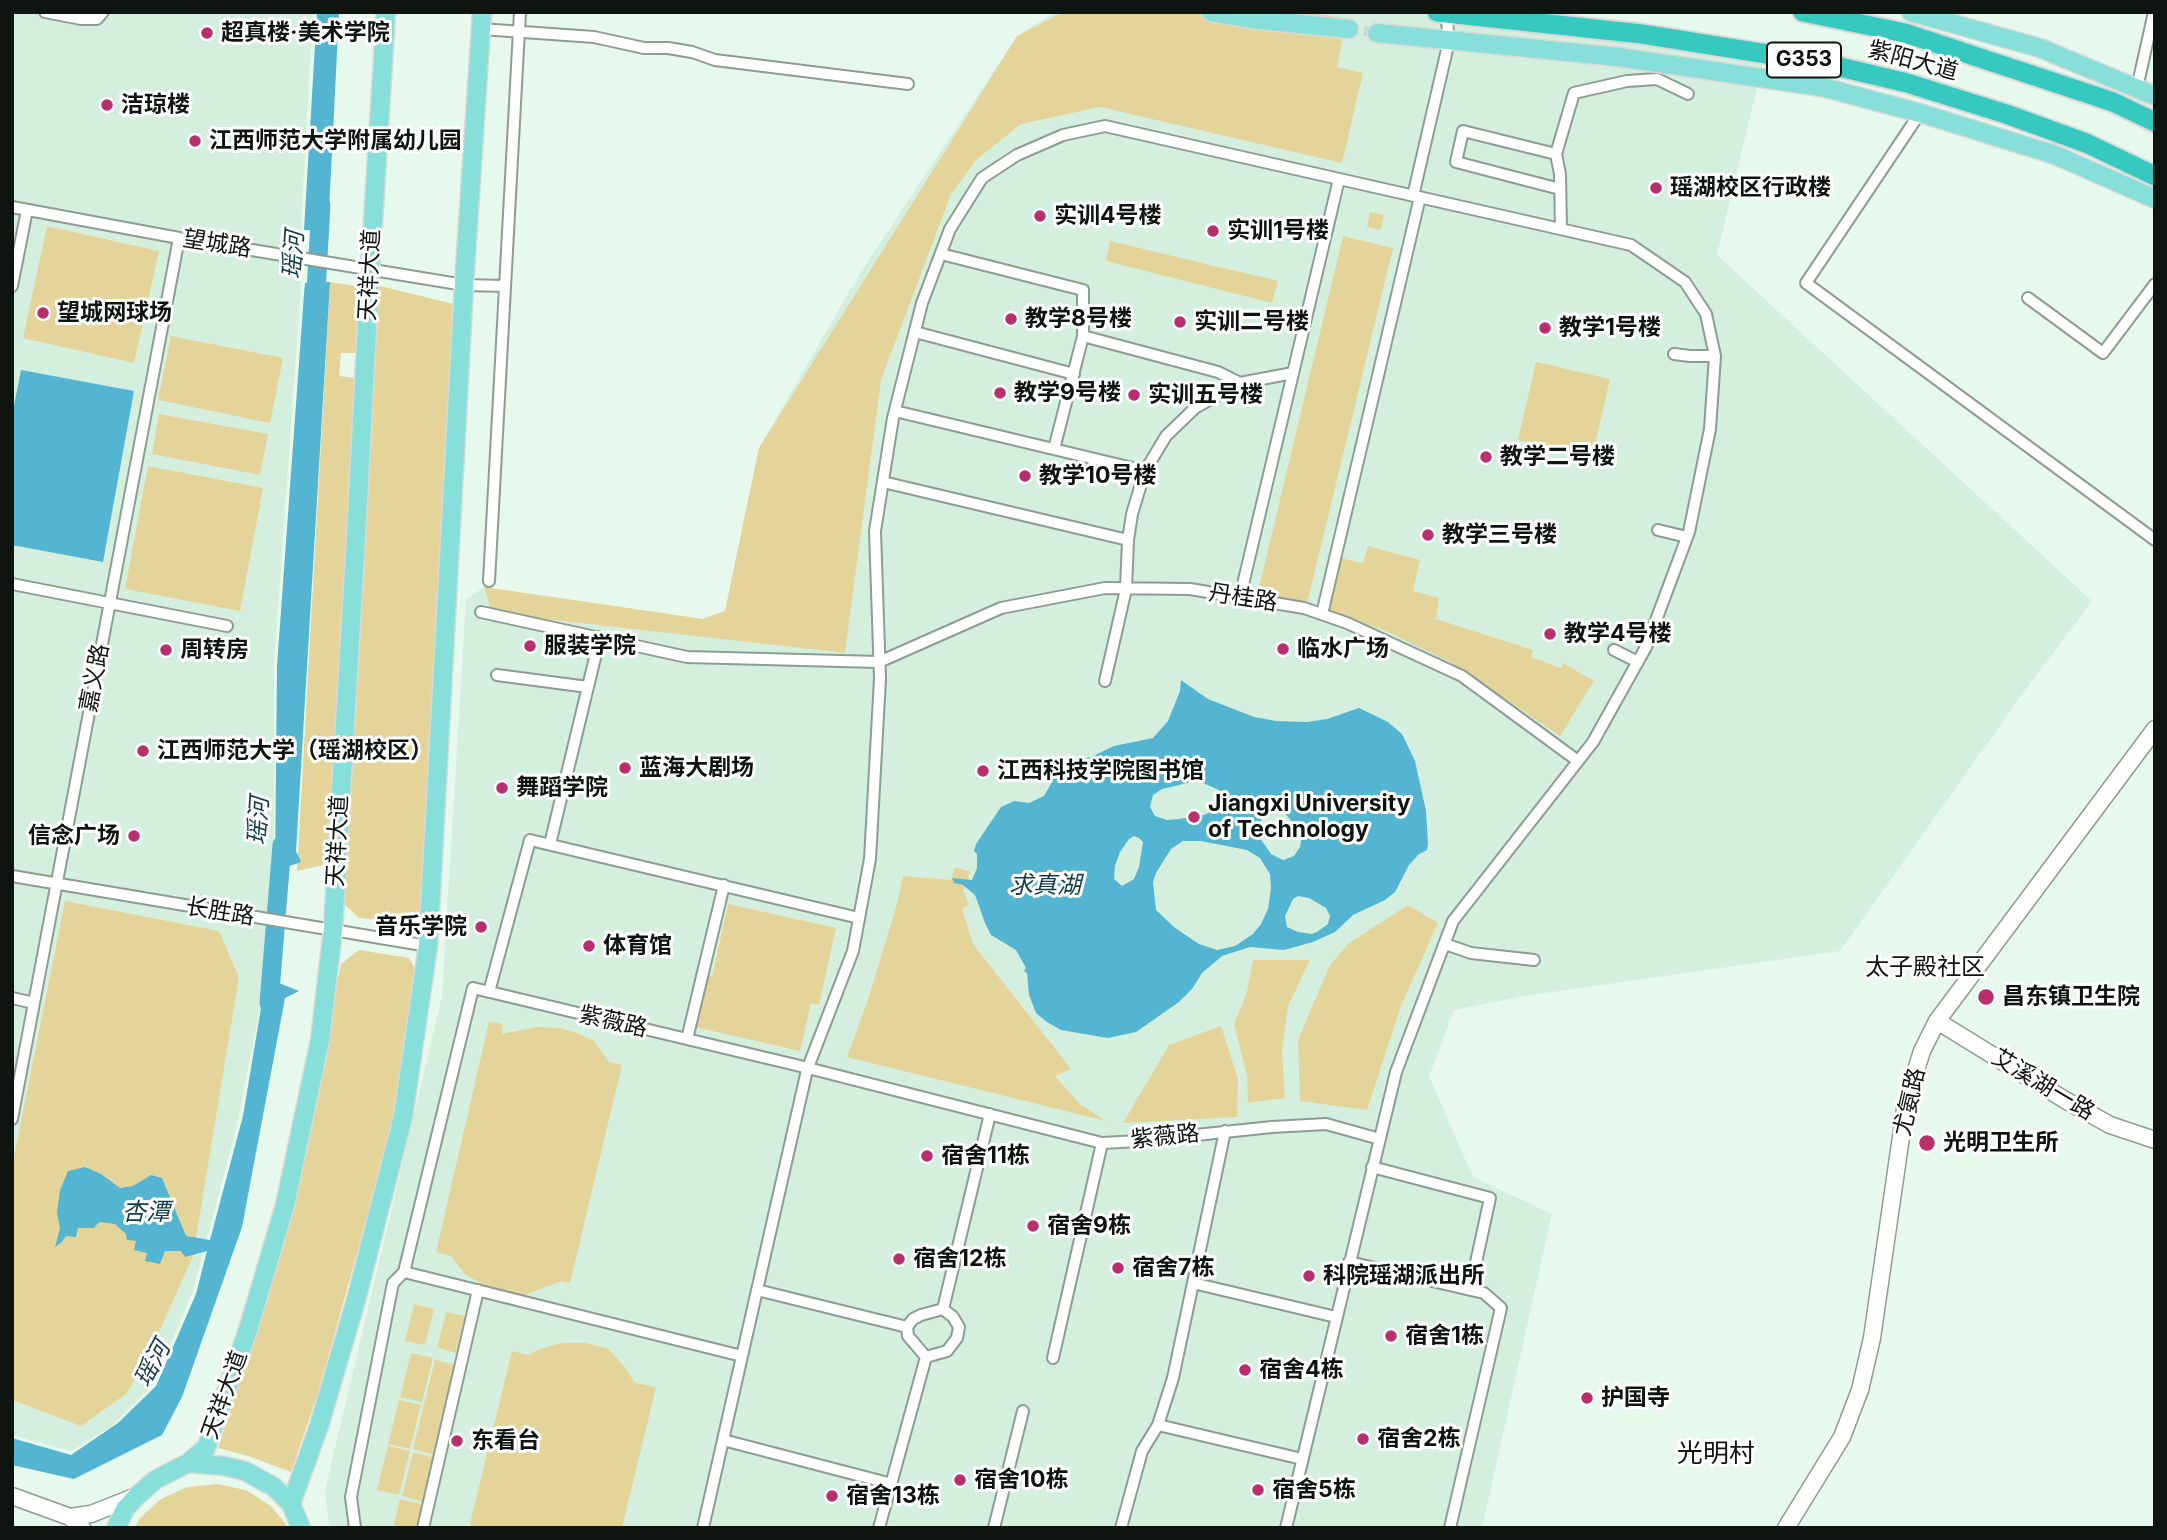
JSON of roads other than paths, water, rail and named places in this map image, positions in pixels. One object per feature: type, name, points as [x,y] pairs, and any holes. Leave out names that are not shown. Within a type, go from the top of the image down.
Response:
[{"type":"highway","name":"紫阳大道","points":[[1803,12],[1905,33],[2113,102],[2155,122]]},
{"type":"highway","name":"紫阳大道","points":[[1443,13],[1642,34],[1823,63],[1907,83],[2006,114],[2086,143],[2155,176]]},
{"type":"main road","name":"天祥大道","points":[[116,1528],[125,1509],[155,1480],[188,1463],[206,1448],[248,1330],[285,1205],[320,1040],[333,929],[356,537],[363,269],[386,12]]},
{"type":"main road","points":[[1211,12],[1349,29]]},
{"type":"main road","points":[[1912,12],[2040,48],[2155,96]]},
{"type":"main road","points":[[291,1504],[319,1426],[356,1300],[403,1117],[428,947],[481,21]]},
{"type":"main road","points":[[1377,33],[1618,57],[1809,85],[1920,113],[2055,155],[2155,199]]},
{"type":"main road","name":"尤氨路","points":[[1786,1528],[1842,1437],[1860,1390],[1872,1338],[1906,1102],[1922,1051],[1937,1021],[2155,729]]},
{"type":"main road","name":"艾溪湖一路","points":[[1937,1021],[2110,1125],[2155,1140]]},
{"type":"main road","points":[[188,1463],[245,1471],[274,1486],[291,1504],[301,1528]]},
{"type":"main road","points":[[12,1496],[76,1522],[137,1496]]},
{"type":"street","points":[[45,12],[81,19],[97,19],[103,12]]},
{"type":"street","points":[[489,581],[520,12]]},
{"type":"street","points":[[2137,88],[2154,12]]},
{"type":"street","points":[[1322,614],[1416,197],[1448,41],[1443,13]]},
{"type":"street","points":[[481,21],[519,32],[594,37],[644,48],[692,52],[715,60],[908,84]]},
{"type":"street","points":[[1561,229],[1560,174],[1556,154],[1574,93],[1627,80],[1657,79],[1688,94]]},
{"type":"street","points":[[1920,113],[1806,284],[2155,540]]},
{"type":"street","points":[[703,1528],[808,1068],[853,951],[872,850],[879,662],[875,531],[895,411],[922,303],[950,229],[982,178],[1017,155],[1063,135],[1105,126],[1631,245],[1685,282],[1706,314],[1715,356],[1710,429],[1687,537],[1646,647],[1593,742],[1453,922],[1396,1072],[1286,1528]]},
{"type":"street","points":[[1556,154],[1463,131],[1456,162],[1560,189]]},
{"type":"street","points":[[1240,597],[1339,179]]},
{"type":"street","name":"望城路","points":[[12,207],[363,269],[464,285],[505,286]]},
{"type":"street","points":[[12,286],[27,209]]},
{"type":"street","name":"嘉义路","points":[[12,1119],[179,238]]},
{"type":"street","points":[[941,254],[1083,290],[1083,336],[1054,449]]},
{"type":"street","points":[[2028,298],[2103,353],[2155,284]]},
{"type":"street","points":[[915,332],[1074,374]]},
{"type":"street","points":[[1083,336],[1218,372],[1240,383]]},
{"type":"street","points":[[1674,354],[1715,356]]},
{"type":"street","points":[[1105,681],[1126,589],[1132,514],[1145,471],[1166,436],[1195,408],[1240,383],[1293,373]]},
{"type":"street","points":[[895,411],[1145,471]]},
{"type":"street","points":[[883,482],[1128,540]]},
{"type":"street","points":[[1658,530],[1687,537]]},
{"type":"street","points":[[12,584],[227,626]]},
{"type":"street","name":"丹桂路","points":[[879,662],[1001,608],[1105,588],[1190,589],[1304,608],[1347,624],[1462,676],[1578,761]]},
{"type":"street","points":[[481,612],[687,657],[879,662]]},
{"type":"street","points":[[550,844],[600,637]]},
{"type":"street","points":[[1615,650],[1637,662]]},
{"type":"street","points":[[497,675],[588,687]]},
{"type":"street","points":[[355,1528],[351,1497],[393,1283],[404,1272],[473,988],[489,992],[530,840],[859,918]]},
{"type":"street","name":"长胜路","points":[[12,876],[428,947]]},
{"type":"street","points":[[687,1040],[724,885]]},
{"type":"street","points":[[1445,944],[1471,953],[1534,960]]},
{"type":"street","name":"紫薇路","points":[[489,992],[808,1068],[1102,1143],[1326,1124],[1380,1139]]},
{"type":"street","points":[[12,998],[34,1003]]},
{"type":"street","points":[[943,1309],[990,1114]]},
{"type":"street","points":[[1121,1528],[1142,1451],[1158,1425],[1173,1378],[1225,1131]]},
{"type":"street","points":[[1053,1358],[1102,1143]]},
{"type":"street","points":[[1373,1167],[1490,1198],[1470,1290]]},
{"type":"street","points":[[1349,1262],[1484,1293],[1501,1308],[1450,1528]]},
{"type":"street","points":[[404,1272],[742,1356]]},
{"type":"street","points":[[1193,1283],[1336,1317]]},
{"type":"street","points":[[422,1528],[478,1290]]},
{"type":"street","points":[[757,1290],[907,1327]]},
{"type":"street","points":[[926,1357],[908,1336],[907,1327],[913,1319],[921,1315],[943,1309]]},
{"type":"street","points":[[926,1357],[947,1352],[957,1338],[959,1327],[953,1317],[943,1309]]},
{"type":"street","points":[[879,1528],[926,1357]]},
{"type":"street","points":[[994,1528],[1023,1411]]},
{"type":"street","points":[[1158,1425],[1301,1459]]},
{"type":"street","points":[[723,1440],[892,1484]]},
{"type":"water","points":[[317,12],[339,12],[328,231],[304,230]]},
{"type":"water","points":[[330,282],[296,851],[301,862],[275,871],[277,666],[305,283]]},
{"type":"water","points":[[21,370],[134,391],[103,562],[12,545],[12,416]]},
{"type":"water","name":"求真湖","points":[[1181,680],[1208,699],[1254,717],[1276,721],[1307,722],[1327,719],[1359,708],[1388,722],[1402,734],[1415,761],[1426,811],[1427,850],[1409,865],[1395,892],[1385,900],[1353,915],[1335,932],[1313,942],[1284,950],[1250,947],[1222,956],[1202,973],[1192,989],[1179,1002],[1136,1032],[1108,1038],[1061,1030],[1036,1013],[1029,995],[1027,973],[1024,971],[1026,968],[1016,950],[991,935],[975,895],[963,885],[954,883],[952,878],[972,880],[977,868],[977,854],[974,851],[976,844],[1001,807],[1014,801],[1029,803],[1044,796],[1052,782],[1052,771],[1056,767],[1091,757],[1114,746],[1153,738],[1168,721],[1180,691]],"holes":[[[1192,782],[1203,783],[1219,790],[1226,798],[1224,805],[1204,815],[1167,820],[1155,816],[1150,807],[1153,795],[1162,789]],[[1279,809],[1293,823],[1301,841],[1294,856],[1283,860],[1271,854],[1258,835],[1262,816]],[[1134,836],[1143,842],[1134,879],[1122,886],[1114,879],[1115,866],[1129,839]],[[1183,841],[1201,841],[1247,850],[1260,858],[1270,874],[1268,909],[1253,934],[1235,946],[1217,950],[1199,944],[1175,928],[1156,910],[1153,882],[1171,849]],[[1298,896],[1309,898],[1326,908],[1330,916],[1328,924],[1312,934],[1287,927],[1285,916],[1293,899]]]},
{"type":"water","name":"杏潭","points":[[266,978],[299,991],[285,998],[242,1227],[182,1397],[162,1435],[74,1479],[12,1465],[12,1438],[71,1455],[118,1423],[156,1386],[196,1294],[207,1251],[185,1257],[181,1251],[165,1251],[160,1264],[145,1261],[147,1253],[134,1250],[136,1241],[127,1240],[126,1234],[115,1224],[99,1222],[94,1228],[78,1228],[76,1237],[66,1236],[55,1247],[60,1228],[57,1213],[60,1190],[68,1171],[85,1167],[101,1174],[120,1188],[133,1186],[151,1175],[162,1178],[186,1236],[210,1240],[243,1116]]},
{"type":"waterway","name":"瑶河","points":[[315,308],[321,205]]},
{"type":"waterway","name":"瑶河","points":[[269,1003],[282,845]]},
{"type":"tunnel","points":[[1349,29],[1377,33]]},
{"type":"place","name":"超真楼·美术学院","points":[[207,33]]},
{"type":"place","name":"洁琼楼","points":[[107,105]]},
{"type":"place","name":"江西师范大学附属幼儿园","points":[[195,141]]},
{"type":"place","name":"瑶湖校区行政楼","points":[[1656,188]]},
{"type":"place","name":"实训4号楼","points":[[1040,216]]},
{"type":"place","name":"实训1号楼","points":[[1213,231]]},
{"type":"place","name":"望城网球场","points":[[43,313]]},
{"type":"place","name":"教学8号楼","points":[[1011,319]]},
{"type":"place","name":"实训二号楼","points":[[1180,322]]},
{"type":"place","name":"教学1号楼","points":[[1545,328]]},
{"type":"place","name":"教学9号楼","points":[[1000,393]]},
{"type":"place","name":"实训五号楼","points":[[1134,395]]},
{"type":"place","name":"教学二号楼","points":[[1486,457]]},
{"type":"place","name":"教学10号楼","points":[[1025,476]]},
{"type":"place","name":"教学三号楼","points":[[1428,535]]},
{"type":"place","name":"教学4号楼","points":[[1550,634]]},
{"type":"place","name":"服装学院","points":[[530,646]]},
{"type":"place","name":"临水广场","points":[[1283,649]]},
{"type":"place","name":"周转房","points":[[166,650]]},
{"type":"place","name":"江西师范大学（瑶湖校区）","points":[[143,751]]},
{"type":"place","name":"蓝海大剧场","points":[[625,768]]},
{"type":"place","name":"江西科技学院图书馆","points":[[983,771]]},
{"type":"place","name":"舞蹈学院","points":[[502,788]]},
{"type":"place","name":"Jiangxi University of Technology","points":[[1194,817]]},
{"type":"place","name":"信念广场","points":[[134,836]]},
{"type":"place","name":"音乐学院","points":[[481,927]]},
{"type":"place","name":"体育馆","points":[[589,946]]},
{"type":"place","name":"昌东镇卫生院","points":[[1986,997]]},
{"type":"place","name":"光明卫生所","points":[[1927,1143]]},
{"type":"place","name":"宿舍11栋","points":[[927,1156]]},
{"type":"place","name":"宿舍9栋","points":[[1033,1226]]},
{"type":"place","name":"宿舍12栋","points":[[899,1259]]},
{"type":"place","name":"宿舍7栋","points":[[1118,1268]]},
{"type":"place","name":"科院瑶湖派出所","points":[[1309,1276]]},
{"type":"place","name":"宿舍1栋","points":[[1391,1336]]},
{"type":"place","name":"宿舍4栋","points":[[1245,1370]]},
{"type":"place","name":"护国寺","points":[[1587,1398]]},
{"type":"place","name":"宿舍2栋","points":[[1363,1439]]},
{"type":"place","name":"东看台","points":[[457,1441]]},
{"type":"place","name":"宿舍10栋","points":[[960,1480]]},
{"type":"place","name":"宿舍5栋","points":[[1258,1490]]},
{"type":"place","name":"宿舍13栋","points":[[832,1496]]},
{"type":"district","name":"太子殿社区","points":[[1925,968]]},
{"type":"district","name":"光明村","points":[[1716,1454]]}]
